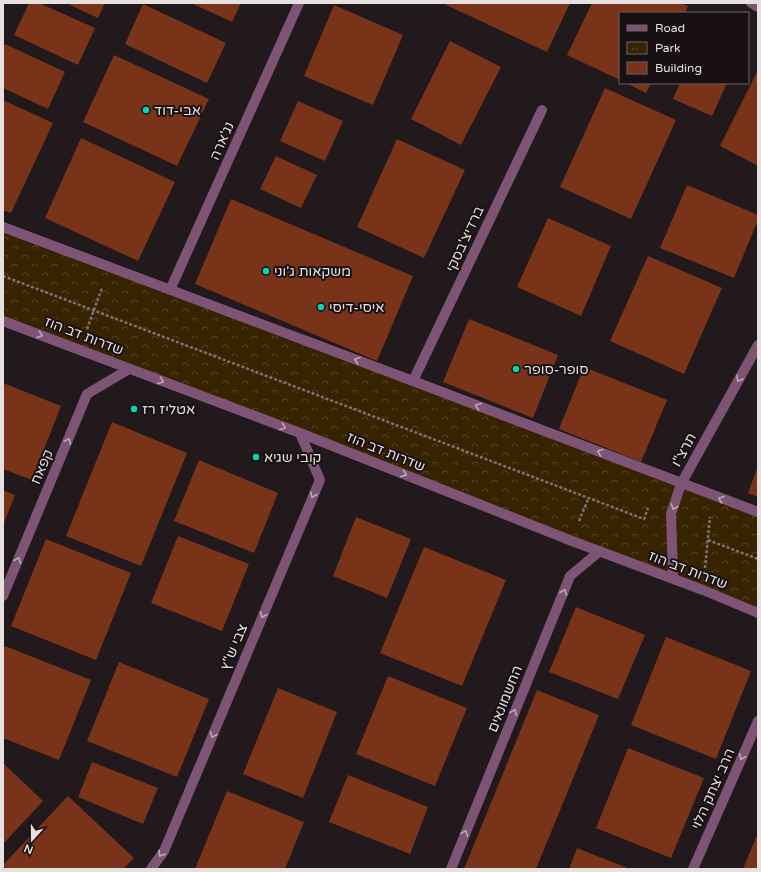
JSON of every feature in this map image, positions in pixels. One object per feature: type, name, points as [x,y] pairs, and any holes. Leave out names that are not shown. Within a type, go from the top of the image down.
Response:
[{"type":"street","name":"נג'ארה","points":[[170,290],[299,3]]},
{"type":"street","points":[[751,3],[758,6]]},
{"type":"street","name":"ברדיצ'בסקי","points":[[413,381],[542,110]]},
{"type":"street","points":[[3,227],[758,512]]},
{"type":"street","name":"שדרות דב הוז","points":[[3,321],[300,433],[600,551],[673,578],[757,615]]},
{"type":"street","name":"תרצ\"ו","points":[[673,578],[671,514],[681,484],[758,345]]},
{"type":"street","name":"קפאח","points":[[3,596],[88,394],[129,369]]},
{"type":"street","name":"צבי ש\"ץ","points":[[151,869],[164,852],[320,480],[300,433]]},
{"type":"street","name":"החשמונאים","points":[[451,869],[570,576],[600,551]]},
{"type":"street","name":"הרב יצחק הלוי","points":[[693,869],[758,721]]},
{"type":"path","points":[[79,349],[110,267]]},
{"type":"path","points":[[3,276],[644,519]]},
{"type":"path","points":[[703,590],[712,495]]},
{"type":"path","points":[[708,540],[758,559]]},
{"type":"green space","points":[[3,227],[758,512],[758,613],[3,321]]},
{"type":"building","points":[[29,3],[39,3],[95,28],[78,65],[14,35]]},
{"type":"building","points":[[66,3],[105,3],[98,18]]},
{"type":"building","points":[[191,3],[241,3],[232,22]]},
{"type":"building","points":[[442,3],[570,3],[547,52]]},
{"type":"building","points":[[592,3],[680,3],[688,6],[685,12],[619,12],[619,80],[567,55]]},
{"type":"building","points":[[143,4],[226,43],[207,83],[125,44]]},
{"type":"building","points":[[334,5],[403,35],[373,105],[304,76]]},
{"type":"building","points":[[450,41],[501,67],[461,145],[411,119]]},
{"type":"building","points":[[5,44],[65,72],[48,109],[3,88],[3,47]]},
{"type":"building","name":"אבי-דוד","points":[[114,55],[209,99],[177,166],[83,122]]},
{"type":"building","points":[[758,70],[758,166],[720,146]]},
{"type":"building","points":[[628,84],[650,84],[646,93]]},
{"type":"building","points":[[680,84],[727,84],[712,116],[673,99]]},
{"type":"building","points":[[605,88],[676,120],[631,219],[560,187]]},
{"type":"building","points":[[3,100],[53,123],[11,213],[3,210]]},
{"type":"building","points":[[298,101],[343,121],[325,161],[280,141]]},
{"type":"building","points":[[81,138],[175,182],[138,261],[45,218]]},
{"type":"building","points":[[397,139],[465,170],[424,258],[357,227]]},
{"type":"building","points":[[276,156],[317,175],[301,208],[260,189]]},
{"type":"building","points":[[687,185],[758,215],[758,220],[734,278],[660,248]]},
{"type":"building","points":[[231,199],[413,276],[377,361],[195,284]]},
{"type":"building","points":[[548,218],[611,246],[581,316],[517,287]]},
{"type":"building","points":[[648,256],[722,288],[684,374],[610,341]]},
{"type":"building","points":[[469,319],[558,355],[533,418],[443,382]]},
{"type":"building","points":[[584,367],[667,400],[641,462],[559,429]]},
{"type":"building","points":[[3,383],[61,406],[32,480],[3,469]]},
{"type":"building","points":[[112,422],[187,453],[141,566],[66,536]]},
{"type":"building","points":[[199,460],[278,493],[254,553],[174,521]]},
{"type":"building","points":[[758,466],[758,497],[748,493]]},
{"type":"building","points":[[3,490],[15,495],[3,525]]},
{"type":"building","points":[[356,517],[411,539],[387,598],[333,576]]},
{"type":"building","points":[[178,536],[249,564],[222,631],[151,603]]},
{"type":"building","points":[[46,539],[131,573],[96,660],[11,626]]},
{"type":"building","points":[[424,547],[506,580],[462,686],[380,653]]},
{"type":"building","points":[[576,607],[645,635],[618,699],[549,672]]},
{"type":"building","points":[[666,637],[751,671],[716,759],[631,725]]},
{"type":"building","points":[[5,646],[91,680],[59,760],[3,738],[3,650]]},
{"type":"building","points":[[119,662],[209,699],[177,777],[87,741]]},
{"type":"building","points":[[388,676],[467,708],[435,786],[356,754]]},
{"type":"building","points":[[278,688],[337,712],[303,798],[243,774]]},
{"type":"building","points":[[537,690],[599,715],[536,869],[464,869]]},
{"type":"building","points":[[628,748],[704,778],[671,858],[596,828]]},
{"type":"building","points":[[92,762],[158,788],[143,824],[78,797]]},
{"type":"building","points":[[3,763],[43,801],[3,844]]},
{"type":"building","points":[[348,775],[428,807],[410,854],[329,822]]},
{"type":"building","points":[[227,791],[304,822],[285,869],[195,869]]},
{"type":"building","points":[[68,796],[134,858],[123,869],[7,869],[3,865]]},
{"type":"building","points":[[758,833],[758,869],[743,869]]},
{"type":"building","points":[[577,848],[630,869],[569,869]]},
{"type":"place","name":"אבי-דוד","points":[[146,110]]},
{"type":"place","name":"משקאות ג'וני","points":[[266,271]]},
{"type":"place","name":"איסי-דיסי","points":[[321,307]]},
{"type":"place","name":"סופר-סופר","points":[[516,369]]},
{"type":"place","name":"אטליז רז","points":[[134,409]]},
{"type":"place","name":"קובי שגיא","points":[[256,457]]}]
